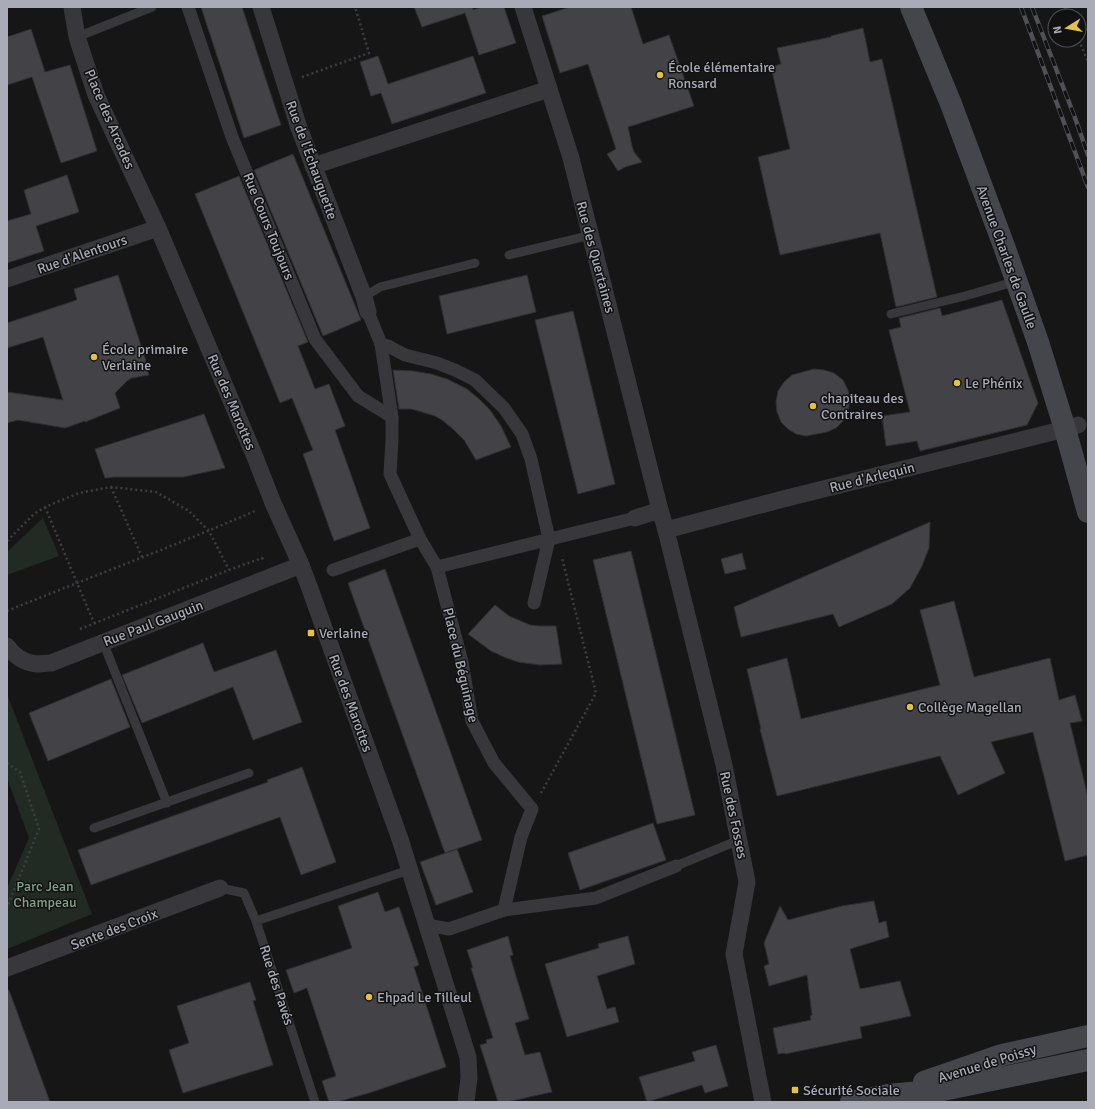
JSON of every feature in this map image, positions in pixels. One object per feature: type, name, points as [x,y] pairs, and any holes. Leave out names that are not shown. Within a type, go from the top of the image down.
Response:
[{"type":"main road","name":"Avenue Charles de Gaulle","points":[[911,7],[951,104],[1002,238],[1038,342],[1071,427],[1088,460]]},
{"type":"main road","name":"Avenue Charles de Gaulle","points":[[926,7],[999,192],[1051,339],[1088,512]]},
{"type":"main road","name":"Avenue de Poissy","points":[[888,1095],[1002,1055],[1088,1036]]},
{"type":"main road","name":"Avenue de Poissy","points":[[855,1102],[888,1095],[943,1090],[1088,1060]]},
{"type":"street","name":"Place des Arcades","points":[[72,7],[77,37],[96,95],[158,228]]},
{"type":"street","name":"Rue Cours Toujours","points":[[188,7],[232,137],[315,339],[358,396],[392,416]]},
{"type":"street","name":"Rue de l'Échauguette","points":[[261,7],[299,128],[366,305]]},
{"type":"street","name":"Rue des Quertaines","points":[[523,7],[571,158],[666,530]]},
{"type":"street","points":[[313,166],[550,89]]},
{"type":"street","name":"Rue d'Alentours","points":[[7,279],[158,228]]},
{"type":"street","name":"Rue des Marottes","points":[[158,228],[273,503],[301,565],[396,828],[468,1057],[469,1078],[466,1102]]},
{"type":"street","name":"Place du Béguinage","points":[[366,305],[381,344],[392,416],[390,474],[420,540],[437,567],[462,662],[472,721],[494,762],[532,809]]},
{"type":"street","points":[[381,344],[405,355],[437,363],[475,380],[504,408],[522,434],[531,459],[553,538],[534,603]]},
{"type":"street","name":"Rue d'Arlequin","points":[[666,530],[1071,427]]},
{"type":"street","points":[[437,567],[635,518],[660,510]]},
{"type":"street","name":"Rue des Fosses","points":[[666,530],[724,765],[748,882],[734,954],[763,1102]]},
{"type":"street","points":[[333,570],[420,540]]},
{"type":"street","name":"Rue Paul Gauguin","points":[[7,646],[16,656],[27,662],[37,664],[51,663],[301,565]]},
{"type":"street","points":[[504,910],[521,837],[532,809]]},
{"type":"street","points":[[427,925],[449,929],[504,910],[596,898],[676,866]]},
{"type":"street","name":"Sente des Croix","points":[[7,968],[220,888]]},
{"type":"lane","points":[[77,37],[152,7]]},
{"type":"lane","points":[[509,255],[590,235]]},
{"type":"lane","points":[[366,305],[380,287],[474,264]]},
{"type":"lane","points":[[890,314],[965,296],[1017,281]]},
{"type":"lane","points":[[103,642],[167,803]]},
{"type":"lane","points":[[94,828],[249,773]]},
{"type":"lane","points":[[676,866],[739,840]]},
{"type":"lane","points":[[256,921],[409,870]]},
{"type":"lane","name":"Rue des Pavés","points":[[220,888],[244,893],[256,921],[315,1102]]},
{"type":"path","points":[[285,83],[369,53],[355,7]]},
{"type":"path","points":[[1082,48],[1088,62]]},
{"type":"path","points":[[111,487],[142,557]]},
{"type":"path","points":[[7,540],[34,514],[46,507],[79,493],[111,487],[156,492],[189,511],[209,531],[229,570]]},
{"type":"path","points":[[7,611],[209,531],[273,503]]},
{"type":"path","points":[[46,507],[94,623]]},
{"type":"path","points":[[532,809],[596,694],[553,538]]},
{"type":"path","points":[[7,763],[20,772],[40,830],[7,907]]},
{"type":"green space","points":[[43,518],[59,556],[7,575],[7,552]]},
{"type":"green space","name":"Parc Jean Champeau","points":[[7,694],[92,914],[7,949],[7,888],[29,838],[7,778]]},
{"type":"building","points":[[201,7],[242,7],[281,125],[244,138]]},
{"type":"building","points":[[414,7],[473,7],[473,10],[482,7],[504,7],[516,43],[479,55],[465,13],[422,27]]},
{"type":"building","points":[[570,7],[631,7],[643,44],[669,35],[694,106],[628,127],[634,152],[642,162],[625,167],[618,171],[607,154],[616,149],[588,64],[560,73],[542,16]]},
{"type":"building","points":[[863,28],[870,62],[882,59],[937,297],[896,307],[880,233],[780,255],[758,157],[790,149],[771,67],[781,64],[777,48],[831,37]]},
{"type":"building","points":[[31,29],[45,72],[70,65],[97,151],[61,163],[32,77],[7,85],[7,37]]},
{"type":"building","points":[[378,56],[388,84],[473,56],[486,93],[392,124],[381,93],[371,96],[360,62]]},
{"type":"building","points":[[293,154],[361,320],[323,336],[254,170]]},
{"type":"building","points":[[67,175],[79,212],[36,226],[44,251],[7,263],[7,221],[31,214],[24,190]]},
{"type":"building","points":[[239,176],[308,342],[298,346],[315,389],[329,384],[345,426],[335,430],[370,528],[334,541],[303,454],[313,450],[292,398],[280,403],[195,194]]},
{"type":"building","points":[[118,275],[146,361],[149,375],[128,380],[115,393],[120,408],[85,422],[65,428],[18,420],[7,423],[7,392],[63,400],[43,337],[7,348],[7,323],[77,300],[74,289]]},
{"type":"building","points":[[527,275],[536,312],[447,334],[439,296]]},
{"type":"building","points":[[1002,300],[1038,403],[1027,425],[920,451],[917,441],[886,446],[882,416],[910,412],[889,330],[901,327],[899,318],[940,308],[942,316]]},
{"type":"building","points":[[573,311],[615,484],[578,494],[535,320]]},
{"type":"building","name":"chapiteau des Contraires","points":[[814,369],[834,373],[843,380],[848,390],[850,400],[848,411],[843,421],[836,428],[827,432],[806,436],[796,434],[781,422],[777,412],[776,402],[778,391],[784,382],[792,375]]},
{"type":"building","points":[[393,370],[431,374],[447,379],[467,389],[490,410],[501,426],[511,447],[476,460],[464,440],[442,420],[435,416],[411,409],[399,409]]},
{"type":"building","points":[[204,414],[225,468],[183,477],[105,478],[95,449]]},
{"type":"building","points":[[930,522],[929,548],[922,566],[910,588],[892,604],[839,627],[833,614],[741,637],[734,607]]},
{"type":"building","points":[[631,551],[695,815],[657,824],[593,560]]},
{"type":"building","points":[[742,553],[746,569],[725,574],[721,559]]},
{"type":"building","points":[[385,569],[482,840],[445,853],[348,583]]},
{"type":"building","points":[[954,601],[974,677],[1050,658],[1059,700],[1075,695],[1082,721],[1070,723],[1088,797],[1088,855],[1065,861],[1033,732],[991,742],[1005,773],[958,795],[940,756],[777,796],[747,669],[787,658],[801,719],[940,685],[920,610]]},
{"type":"building","points":[[495,605],[509,616],[530,625],[556,626],[562,664],[540,665],[518,662],[491,651],[468,634]]},
{"type":"building","points":[[203,643],[214,672],[276,650],[302,722],[253,740],[233,687],[142,723],[122,675]]},
{"type":"building","points":[[111,679],[130,727],[48,761],[29,713]]},
{"type":"building","points":[[302,767],[336,862],[301,875],[280,817],[91,885],[78,850],[268,782],[267,780]]},
{"type":"building","points":[[653,823],[666,860],[580,890],[568,853]]},
{"type":"building","points":[[457,849],[473,892],[436,905],[420,862]]},
{"type":"building","name":"Ehpad Le Tilleul","points":[[378,892],[385,912],[399,907],[419,965],[414,967],[446,1067],[369,1093],[337,1102],[329,1102],[322,1081],[336,1076],[307,988],[294,993],[286,970],[352,948],[338,906]]},
{"type":"building","points":[[874,901],[879,923],[886,921],[889,937],[850,949],[860,989],[900,981],[911,1016],[860,1027],[862,1038],[785,1054],[778,1054],[773,1028],[811,1020],[810,1016],[812,1015],[807,975],[769,986],[764,966],[769,964],[764,943],[780,906],[788,920],[842,906]]},
{"type":"building","points":[[508,936],[513,955],[510,956],[529,1019],[515,1023],[525,1055],[540,1052],[552,1092],[507,1102],[498,1102],[480,1045],[487,1043],[486,1040],[493,1038],[471,968],[473,968],[467,950]]},
{"type":"building","points":[[628,936],[635,964],[597,976],[607,1009],[615,1007],[619,1022],[567,1037],[545,964],[599,948],[598,944]]},
{"type":"building","points":[[250,982],[256,1000],[253,1001],[273,1065],[183,1093],[169,1050],[189,1043],[177,1006]]},
{"type":"building","points":[[7,990],[9,990],[50,1102],[7,1102]]},
{"type":"building","points":[[716,1045],[728,1086],[705,1093],[702,1085],[647,1102],[639,1077],[695,1061],[692,1052]]},
{"type":"railway","points":[[1021,7],[1088,187]]},
{"type":"railway","points":[[1032,7],[1088,155]]},
{"type":"place","name":"École élémentaire Ronsard","points":[[660,75]]},
{"type":"place","name":"École primaire Verlaine","points":[[94,357]]},
{"type":"place","name":"Le Phénix","points":[[957,383]]},
{"type":"place","name":"chapiteau des Contraires","points":[[813,406]]},
{"type":"place","name":"Verlaine","points":[[311,633]]},
{"type":"place","name":"Collège Magellan","points":[[910,707]]},
{"type":"place","name":"Ehpad Le Tilleul","points":[[369,997]]},
{"type":"place","name":"Sécurité Sociale","points":[[795,1090]]}]
